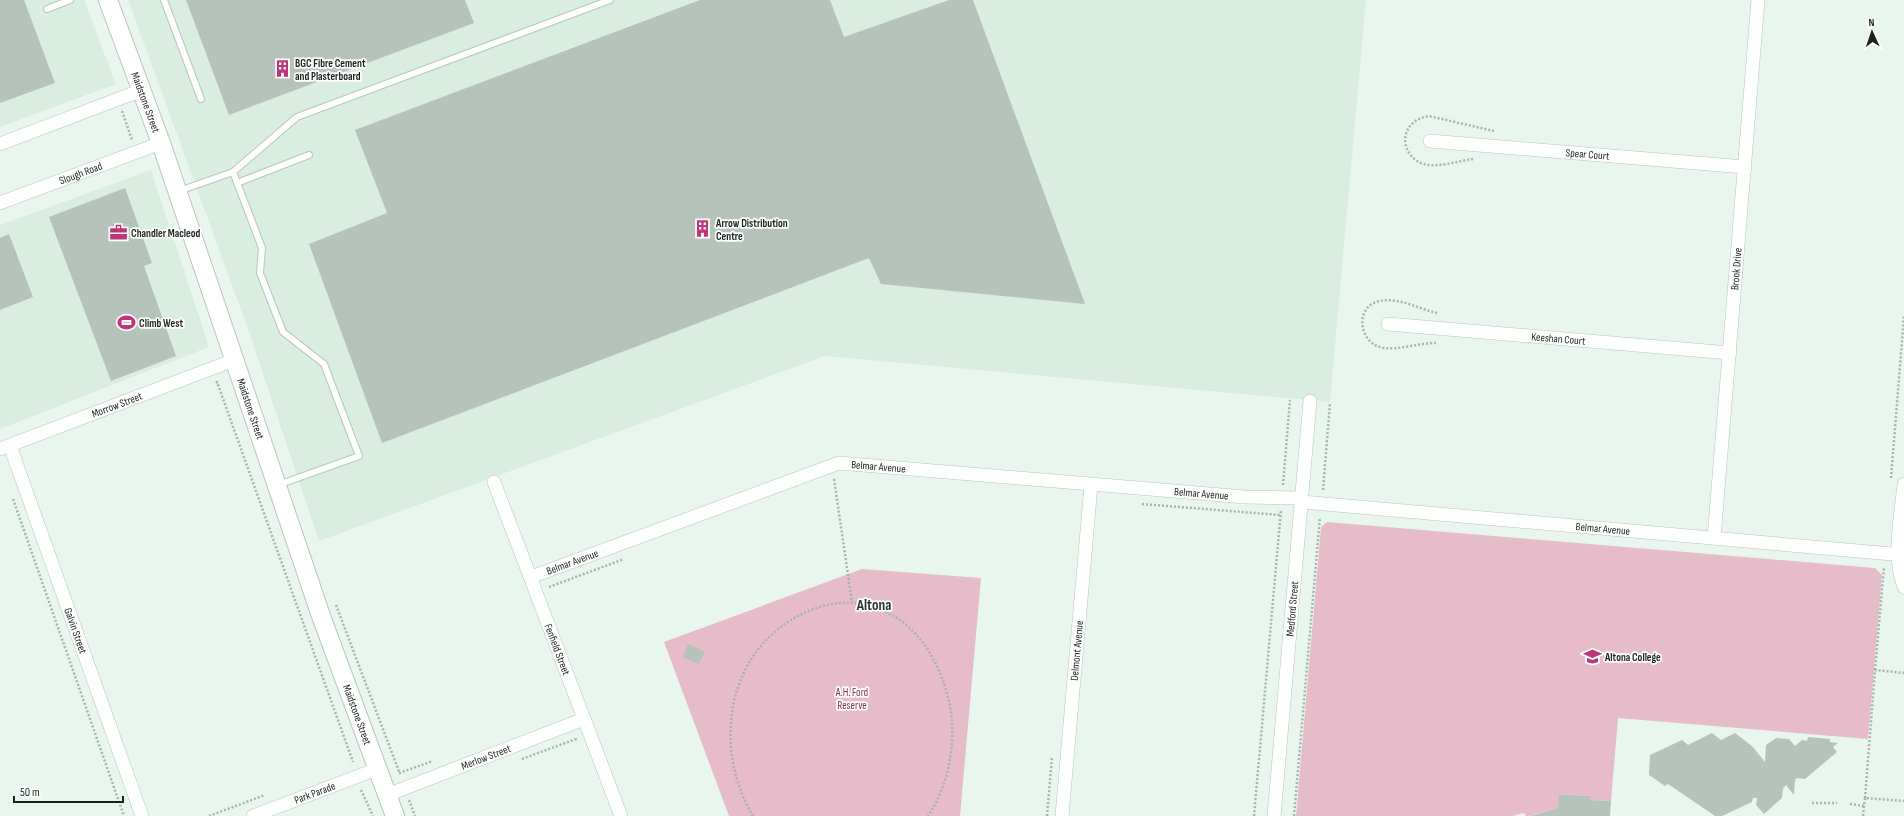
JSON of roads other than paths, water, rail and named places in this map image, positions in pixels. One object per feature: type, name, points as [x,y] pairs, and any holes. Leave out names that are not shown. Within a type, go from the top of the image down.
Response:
[{"type":"main road","name":"Maidstone Street","points":[[108,0],[161,143],[321,616],[394,816]]},
{"type":"street","name":"Brook Drive","points":[[1714,538],[1758,0]]},
{"type":"street","points":[[0,144],[142,90]]},
{"type":"street","name":"Spear Court","points":[[1430,141],[1745,167]]},
{"type":"street","name":"Slough Road","points":[[0,203],[161,143]]},
{"type":"street","name":"Keeshan Court","points":[[1388,324],[1730,353]]},
{"type":"street","name":"Morrow Street","points":[[5,448],[234,360]]},
{"type":"street","name":"Medford Street","points":[[1274,816],[1310,401]]},
{"type":"street","name":"Galvin Street","points":[[5,448],[142,816]]},
{"type":"street","name":"Belmar Avenue","points":[[531,577],[839,463],[1245,497],[1281,506],[1302,502],[1901,554]]},
{"type":"street","name":"Fenfield Street","points":[[494,482],[621,816]]},
{"type":"street","name":"Delmont Avenue","points":[[1062,816],[1091,485]]},
{"type":"street","points":[[1904,491],[1900,573],[1904,587]]},
{"type":"street","name":"Merlow Street","points":[[387,795],[584,719]]},
{"type":"street","name":"Park Parade","points":[[253,816],[377,769]]},
{"type":"lane","points":[[47,9],[70,0]]},
{"type":"lane","points":[[164,0],[201,99]]},
{"type":"lane","points":[[177,191],[233,172],[297,117],[610,0]]},
{"type":"lane","points":[[238,183],[309,155]]},
{"type":"lane","points":[[233,172],[262,248],[260,273],[283,332],[324,364],[359,456],[276,486]]},
{"type":"place","name":"BGC Fibre Cement and Plasterboard","points":[[282,69]]},
{"type":"place","name":"Arrow Distribution Centre","points":[[703,229]]},
{"type":"place","name":"Chandler Macleod","points":[[118,233]]},
{"type":"place","name":"Climb West","points":[[126,323]]},
{"type":"place","name":"Altona College","points":[[1592,657]]},
{"type":"district","name":"Altona","points":[[874,605]]},
{"type":"park label","name":"A.H. Ford Reserve","points":[[852,698]]}]
